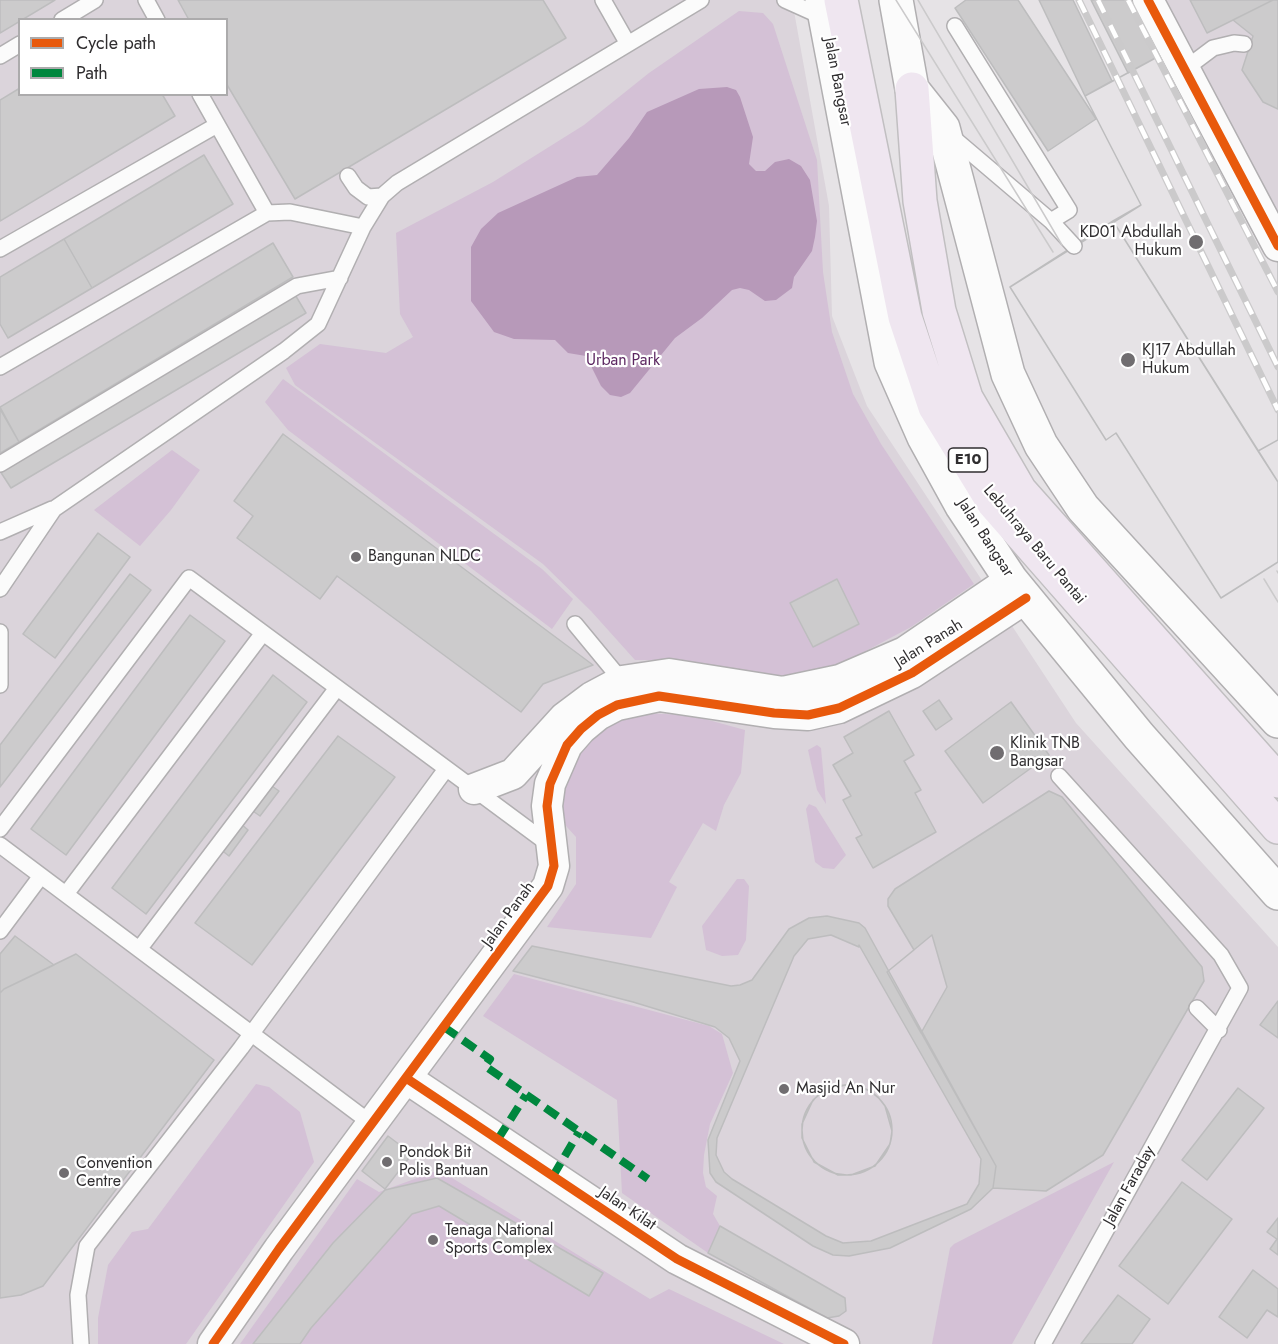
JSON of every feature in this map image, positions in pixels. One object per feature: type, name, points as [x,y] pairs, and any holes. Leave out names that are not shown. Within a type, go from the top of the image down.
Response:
[{"type":"highway","name":"Lebuhraya Baru Pantai","points":[[829,6],[905,317],[935,408],[993,502],[1278,827]]},
{"type":"highway","name":"Lebuhraya Baru Pantai","points":[[912,89],[920,201],[939,311],[966,398],[1020,490],[1278,781]]},
{"type":"main road","points":[[896,0],[912,89],[943,128],[1008,374],[1041,446],[1083,508],[1278,721]]},
{"type":"main road","name":"Jalan Bangsar","points":[[829,6],[891,362],[924,437],[962,506],[1019,589],[1140,736],[1278,893]]},
{"type":"street","points":[[1148,0],[1278,246]]},
{"type":"street","name":"Jalan Panah","points":[[635,678],[688,687],[774,713],[807,715],[839,708],[912,673],[1019,589]]},
{"type":"street","points":[[474,789],[513,774],[564,718],[592,697],[635,678]]},
{"type":"street","name":"Jalan Panah","points":[[213,1344],[548,886],[554,866],[554,848],[548,817],[550,784],[557,764],[581,729],[598,715],[638,698],[659,696],[688,687]]},
{"type":"street","name":"Jalan Kilat","points":[[406,1078],[677,1259],[844,1344]]},
{"type":"lane","points":[[65,18],[95,0]]},
{"type":"lane","points":[[146,0],[156,18]]},
{"type":"lane","points":[[603,0],[628,44]]},
{"type":"lane","points":[[0,532],[54,509],[284,351],[318,324],[363,227],[382,196],[397,183],[701,0]]},
{"type":"lane","points":[[785,0],[829,6]]},
{"type":"lane","points":[[955,26],[1069,210],[1051,221]]},
{"type":"lane","points":[[1185,69],[1213,48],[1234,43],[1245,44]]},
{"type":"lane","points":[[0,56],[18,45]]},
{"type":"lane","points":[[201,96],[267,213]]},
{"type":"lane","points":[[0,249],[217,125]]},
{"type":"lane","points":[[943,128],[981,164],[1051,221],[1074,246]]},
{"type":"lane","points":[[348,176],[356,188],[368,196],[382,196]]},
{"type":"lane","points":[[0,367],[267,213],[291,212],[363,227]]},
{"type":"lane","points":[[0,464],[297,286],[340,278]]},
{"type":"lane","points":[[0,589],[54,509]]},
{"type":"lane","points":[[0,568],[17,561]]},
{"type":"lane","points":[[0,829],[189,578],[554,848]]},
{"type":"lane","points":[[575,624],[635,678]]},
{"type":"lane","points":[[0,632],[0,685]]},
{"type":"lane","points":[[66,894],[263,633]]},
{"type":"lane","points":[[140,948],[337,688]]},
{"type":"lane","points":[[81,1344],[78,1295],[87,1246],[251,1034],[446,769]]},
{"type":"lane","name":"Jalan Faraday","points":[[1042,1344],[1219,1030],[1240,988],[1221,954],[1059,776]]},
{"type":"lane","points":[[0,845],[372,1124]]},
{"type":"lane","points":[[0,931],[41,876]]},
{"type":"lane","points":[[1197,1008],[1219,1030]]},
{"type":"shaded area","points":[[0,0],[792,0],[829,206],[832,316],[867,406],[1076,723],[1278,947],[1278,1344],[0,1344]]},
{"type":"shaded area","points":[[1133,0],[1278,0],[1278,263]]},
{"type":"shaded area","points":[[727,87],[736,90],[740,97],[753,137],[749,164],[756,171],[765,171],[775,162],[789,159],[801,166],[810,180],[817,221],[815,237],[812,251],[794,277],[792,288],[776,300],[765,301],[749,290],[740,288],[732,290],[702,318],[675,338],[630,393],[621,397],[610,395],[601,386],[586,356],[568,353],[555,340],[514,339],[494,332],[471,301],[471,247],[481,229],[498,213],[577,177],[597,175],[629,138],[647,112],[699,89]]},
{"type":"green space","name":"Urban Park","points":[[739,11],[763,13],[773,24],[817,160],[823,272],[832,332],[853,394],[881,444],[974,584],[911,627],[845,662],[818,671],[778,677],[683,660],[635,660],[591,611],[543,564],[295,385],[286,368],[320,344],[386,353],[413,337],[400,314],[396,233],[493,182],[584,125],[649,73]]},
{"type":"green space","points":[[283,379],[542,569],[573,599],[552,629],[288,430],[265,402]]},
{"type":"green space","points":[[172,450],[200,470],[171,510],[140,546],[94,510]]},
{"type":"green space","points":[[636,713],[690,715],[745,730],[741,773],[724,805],[716,831],[703,823],[669,882],[677,887],[651,938],[547,927],[576,884],[576,837],[558,817],[558,783],[591,736]]},
{"type":"green space","points":[[817,745],[821,748],[826,804],[817,790],[808,750]]},
{"type":"green space","points":[[809,804],[816,807],[846,855],[834,869],[823,868],[815,862],[806,809]]},
{"type":"green space","points":[[737,879],[744,879],[749,886],[746,940],[738,955],[722,956],[706,950],[702,926]]},
{"type":"green space","points":[[514,974],[709,1026],[722,1034],[733,1073],[710,1124],[704,1155],[703,1173],[706,1187],[717,1196],[713,1214],[720,1226],[845,1298],[846,1311],[839,1316],[827,1318],[708,1253],[622,1193],[617,1100],[483,1016]]},
{"type":"green space","points":[[256,1084],[269,1087],[300,1112],[314,1162],[186,1344],[98,1344],[98,1318],[108,1265],[132,1232],[148,1229]]},
{"type":"green space","points":[[1114,1162],[1012,1344],[932,1344],[950,1248],[954,1244]]},
{"type":"green space","name":"Tenaga National Sports Complex","points":[[439,1170],[650,1299],[669,1289],[784,1344],[240,1344],[357,1179],[379,1192]]},
{"type":"building","points":[[0,0],[55,0],[25,18],[18,18],[18,22],[0,33]]},
{"type":"building","points":[[178,0],[543,0],[566,38],[295,199],[228,86],[228,18],[188,18]]},
{"type":"building","points":[[966,0],[1018,0],[1096,119],[1048,151],[955,8]]},
{"type":"building","points":[[1039,0],[1073,0],[1112,81],[1085,96]]},
{"type":"building","points":[[1091,0],[1133,0],[1161,55],[1128,73]]},
{"type":"building","points":[[1190,0],[1273,0],[1207,33]]},
{"type":"building","points":[[1273,0],[1278,0],[1278,109],[1263,102],[1242,70],[1253,36],[1233,20]]},
{"type":"building","name":"KD01 Abdullah Hukum","points":[[1161,55],[1278,263],[1278,440],[1258,451],[1113,221],[1141,205],[1085,96]]},
{"type":"building","points":[[1161,55],[1278,263],[1278,440],[1258,451],[1278,482],[1278,562],[1221,598],[1116,433],[1106,440],[1010,287],[1141,205],[1085,96]]},
{"type":"building","points":[[18,89],[18,96],[163,96],[175,116],[0,221],[0,100]]},
{"type":"building","points":[[204,155],[233,204],[92,288],[64,239]]},
{"type":"building","name":"KJ17 Abdullah Hukum","points":[[1113,221],[1278,482],[1278,562],[1221,598],[1116,433],[1106,440],[1010,287]]},
{"type":"building","points":[[64,239],[92,288],[8,338],[0,324],[0,277]]},
{"type":"building","points":[[273,243],[293,277],[19,442],[0,407]]},
{"type":"building","points":[[294,293],[306,313],[11,488],[0,471]]},
{"type":"building","points":[[0,409],[19,442],[0,453]]},
{"type":"building","name":"Bangunan NLDC","points":[[283,434],[593,665],[543,684],[521,712],[337,576],[320,599],[237,538],[253,516],[234,501]]},
{"type":"building","points":[[98,533],[130,557],[55,658],[23,634]]},
{"type":"building","points":[[130,574],[151,590],[0,787],[0,745]]},
{"type":"building","points":[[837,579],[859,624],[813,647],[790,603]]},
{"type":"building","points":[[190,615],[225,641],[66,855],[31,829]]},
{"type":"building","points":[[273,675],[307,702],[146,914],[112,888]]},
{"type":"building","points":[[939,700],[952,719],[936,730],[923,711]]},
{"type":"building","name":"Klinik TNB Bangsar","points":[[1011,702],[1049,755],[983,803],[945,751]]},
{"type":"building","points":[[889,711],[914,755],[904,761],[921,790],[915,793],[936,832],[873,868],[856,838],[862,835],[843,800],[851,796],[833,765],[853,753],[844,737]]},
{"type":"building","points":[[338,736],[395,777],[252,965],[195,923]]},
{"type":"building","points":[[269,784],[279,791],[260,816],[250,809]]},
{"type":"building","points":[[1049,791],[1062,797],[1202,967],[1204,981],[1103,1155],[1046,1191],[993,1188],[996,1166],[887,972],[914,950],[888,906],[888,899],[895,889]]},
{"type":"building","points":[[240,823],[248,830],[229,856],[220,849]]},
{"type":"building","name":"Masjid An Nur","points":[[827,916],[859,923],[865,928],[996,1166],[993,1188],[971,1209],[890,1248],[849,1256],[833,1255],[813,1246],[716,1182],[710,1173],[708,1140],[740,1061],[729,1038],[715,1027],[633,1002],[513,971],[532,946],[731,986],[740,985],[752,980],[789,929],[809,918]]},
{"type":"building","name":"Masjid An Nur","points":[[831,935],[859,947],[859,945],[981,1159],[979,1184],[967,1204],[871,1241],[843,1243],[826,1236],[724,1172],[716,1155],[717,1138],[794,956],[808,939]],"holes":[[[845,1085],[868,1090],[885,1106],[892,1131],[890,1144],[875,1166],[851,1175],[838,1175],[814,1162],[802,1138],[802,1124],[813,1100],[822,1092]]]},
{"type":"building","points":[[932,935],[947,987],[921,1033],[887,972]]},
{"type":"building","points":[[15,936],[54,965],[0,993],[0,954]]},
{"type":"building","name":"Convention Centre","points":[[76,954],[214,1060],[43,1286],[21,1295],[0,1298],[0,993]]},
{"type":"building","points":[[1278,1001],[1278,1038],[1260,1025]]},
{"type":"building","points":[[847,1085],[864,1088],[879,1098],[889,1113],[892,1130],[889,1147],[879,1162],[864,1172],[847,1175],[830,1172],[815,1162],[805,1147],[802,1130],[805,1113],[815,1098],[830,1088]]},
{"type":"building","points":[[1238,1088],[1264,1108],[1207,1180],[1182,1160]]},
{"type":"building","name":"Pondok Bit Polis Bantuan","points":[[388,1136],[412,1154],[385,1189],[362,1171]]},
{"type":"building","points":[[437,1178],[603,1273],[589,1296],[439,1206],[412,1214],[311,1328],[300,1344],[253,1344],[333,1243],[385,1190]]},
{"type":"building","points":[[1182,1182],[1232,1219],[1168,1304],[1119,1266]]},
{"type":"building","points":[[1278,1218],[1278,1240],[1267,1232]]},
{"type":"building","points":[[720,1226],[845,1298],[846,1311],[839,1316],[827,1318],[708,1253]]},
{"type":"building","points":[[1278,1240],[1278,1255],[1270,1249]]},
{"type":"building","points":[[1253,1270],[1278,1289],[1278,1317],[1267,1310],[1247,1338],[1219,1317]]},
{"type":"building","points":[[1118,1295],[1150,1319],[1132,1344],[1081,1344]]},
{"type":"tram line","points":[[896,0],[1053,252]]},
{"type":"tram line","points":[[918,0],[1062,245]]},
{"type":"tram line","points":[[1264,579],[1278,602]]},
{"type":"railway","points":[[1079,0],[1278,410]]},
{"type":"railway","points":[[1098,0],[1278,367]]},
{"type":"railway","points":[[1128,0],[1278,292]]},
{"type":"marked path","points":[[444,1027],[490,1059],[485,1066],[648,1179]]},
{"type":"marked path","points":[[498,1139],[526,1095]]},
{"type":"marked path","points":[[553,1176],[579,1132]]},
{"type":"cycle path","points":[[1148,0],[1278,246]]},
{"type":"cycle path","points":[[213,1344],[279,1249],[548,886],[554,866],[547,806],[550,784],[567,745],[581,729],[598,715],[617,705],[659,696],[774,713],[808,715],[839,708],[912,673],[1026,598]]},
{"type":"cycle path","points":[[406,1078],[677,1259],[844,1344]]},
{"type":"place","name":"KD01 Abdullah Hukum","points":[[1196,242]]},
{"type":"place","name":"KJ17 Abdullah Hukum","points":[[1128,360]]},
{"type":"place","name":"Bangunan NLDC","points":[[356,557]]},
{"type":"place","name":"Klinik TNB Bangsar","points":[[997,753]]},
{"type":"place","name":"Masjid An Nur","points":[[784,1089]]},
{"type":"place","name":"Pondok Bit Polis Bantuan","points":[[387,1162]]},
{"type":"place","name":"Convention Centre","points":[[64,1173]]},
{"type":"place","name":"Tenaga National Sports Complex","points":[[433,1240]]}]
